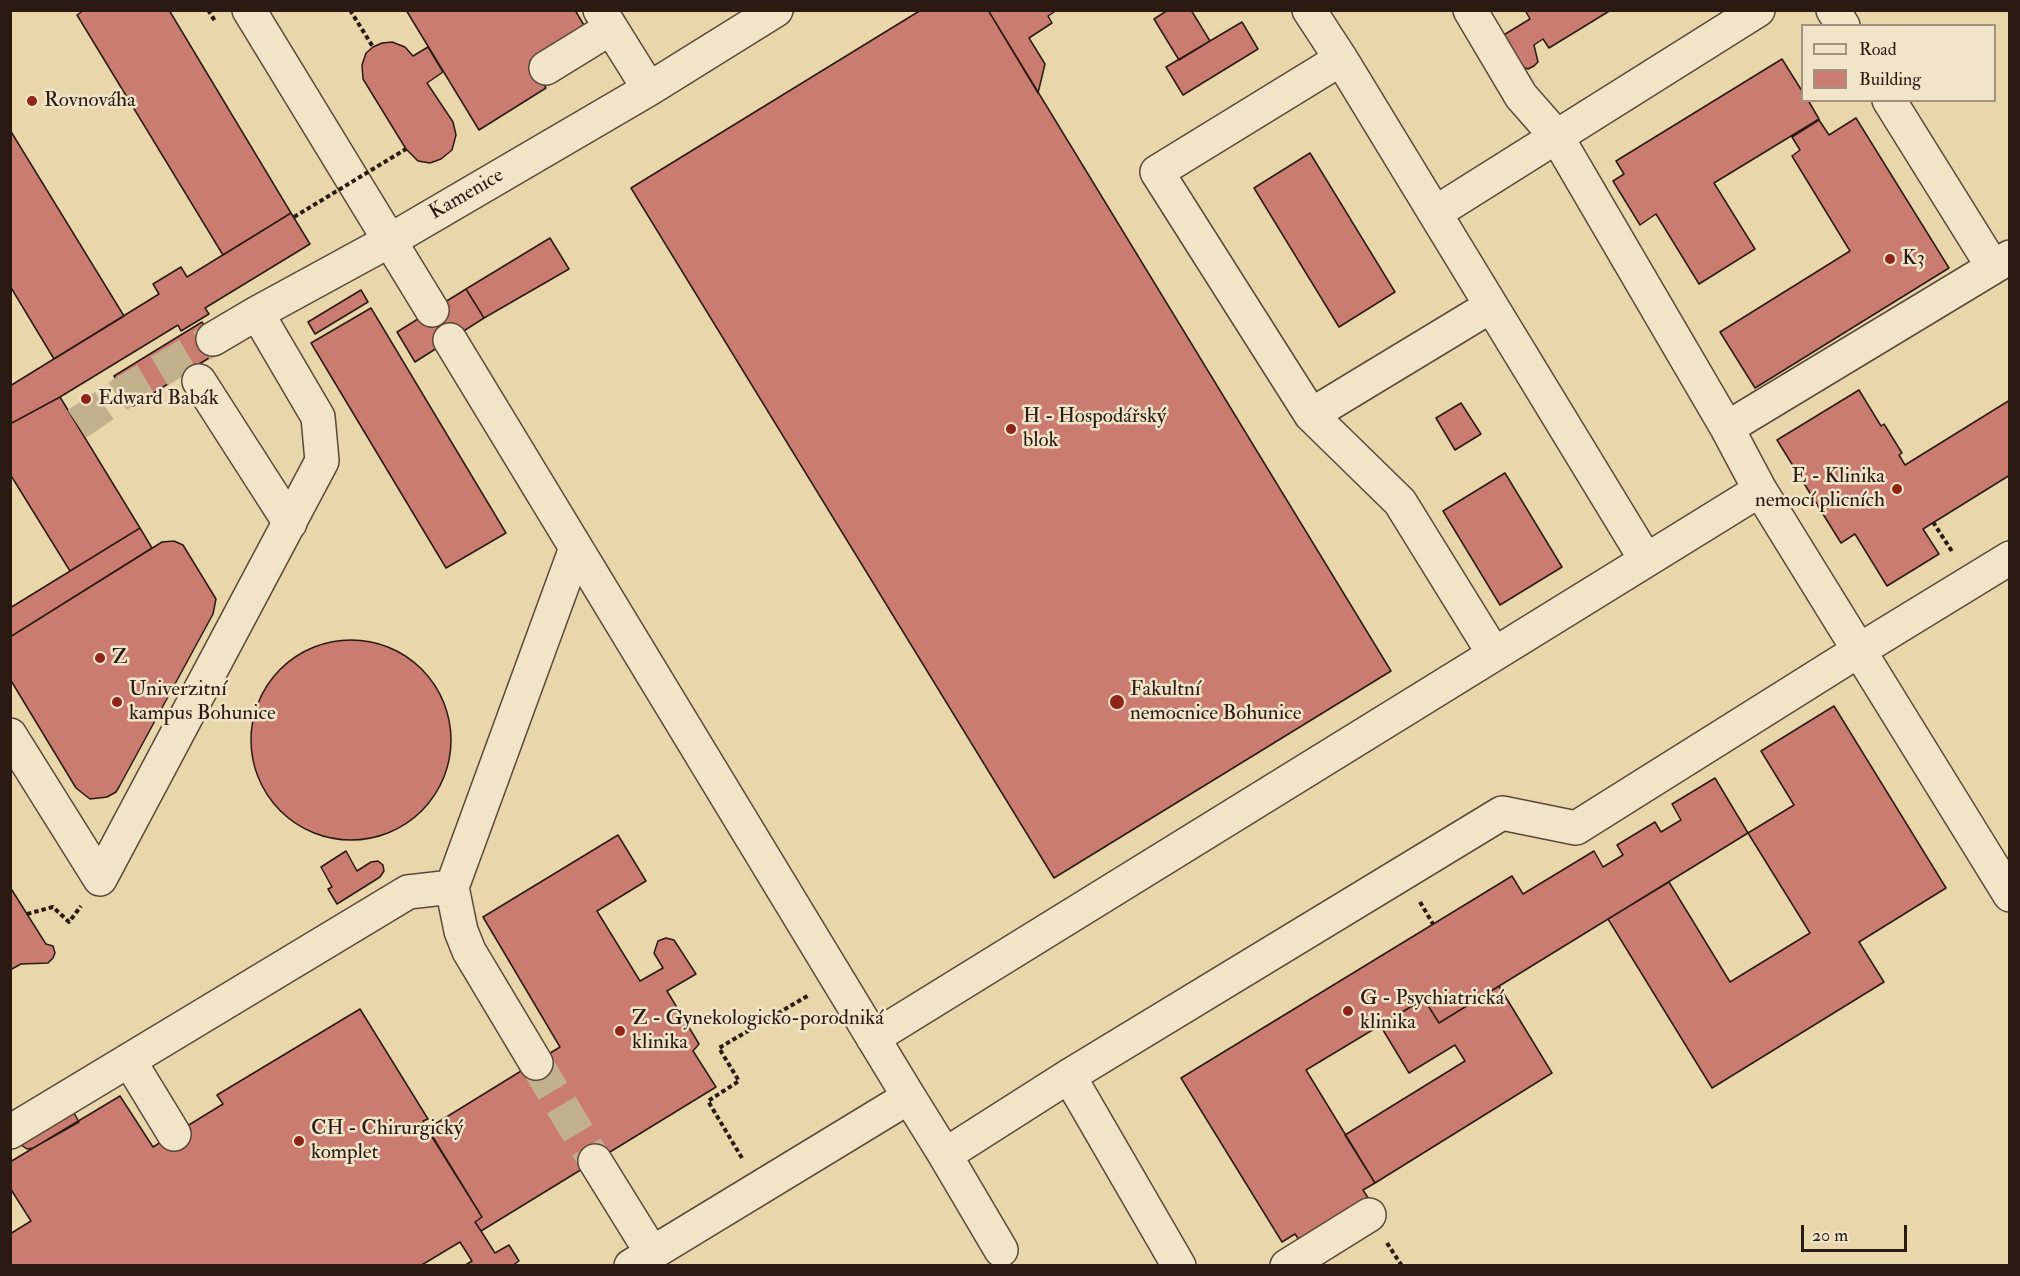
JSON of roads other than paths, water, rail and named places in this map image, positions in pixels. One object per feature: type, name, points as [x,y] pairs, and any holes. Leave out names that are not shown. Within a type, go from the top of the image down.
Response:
[{"type":"street","points":[[249,10],[432,310]]},
{"type":"street","name":"Kamenice","points":[[213,339],[389,241],[649,88],[776,10]]},
{"type":"street","points":[[1309,10],[1646,560]]},
{"type":"street","points":[[1470,10],[1521,96],[1557,137],[1727,428],[1760,490],[2010,895]]},
{"type":"street","points":[[1435,213],[1758,10]]},
{"type":"street","points":[[1833,10],[1842,24]]},
{"type":"street","points":[[546,69],[606,19],[649,88]]},
{"type":"street","points":[[1341,59],[1157,172],[1311,415],[1400,502],[1494,654]]},
{"type":"street","points":[[1727,428],[2001,262],[1890,102]]},
{"type":"street","points":[[1311,415],[1491,306]]},
{"type":"street","points":[[10,735],[100,879],[322,461],[318,417],[256,313]]},
{"type":"street","points":[[450,340],[1002,1250]]},
{"type":"street","points":[[199,381],[290,523]]},
{"type":"street","points":[[873,1038],[1760,490]]},
{"type":"street","points":[[536,1063],[469,951],[461,931],[452,887],[576,548]]},
{"type":"street","points":[[945,1155],[1069,1076],[1502,813],[1576,828],[2010,558]]},
{"type":"street","points":[[10,1132],[408,892],[452,887]]},
{"type":"street","points":[[129,1060],[174,1134]]},
{"type":"street","points":[[1069,1076],[1179,1266]]},
{"type":"street","points":[[595,1161],[642,1259],[909,1097]]},
{"type":"street","points":[[1287,1266],[1369,1215]]},
{"type":"tunnel","points":[[77,424],[124,392],[213,339]]},
{"type":"tunnel","points":[[536,1063],[595,1161]]},
{"type":"place","name":"Rovnováha","points":[[32,101]]},
{"type":"place","name":"K3","points":[[1890,259]]},
{"type":"place","name":"Edward Babák","points":[[86,399]]},
{"type":"place","name":"H - Hospodářský blok","points":[[1011,429]]},
{"type":"place","name":"E - Klinika nemocí plicních","points":[[1897,489]]},
{"type":"place","name":"Z","points":[[100,658]]},
{"type":"place","name":"Univerzitní kampus Bohunice","points":[[117,702]]},
{"type":"place","name":"Fakultní nemocnice Bohunice","points":[[1117,702]]},
{"type":"place","name":"G - Psychiatrická klinika","points":[[1348,1011]]},
{"type":"place","name":"Z - Gynekologicko-porodniká klinika","points":[[620,1031]]},
{"type":"place","name":"CH - Chirurgický komplet","points":[[299,1141]]}]
